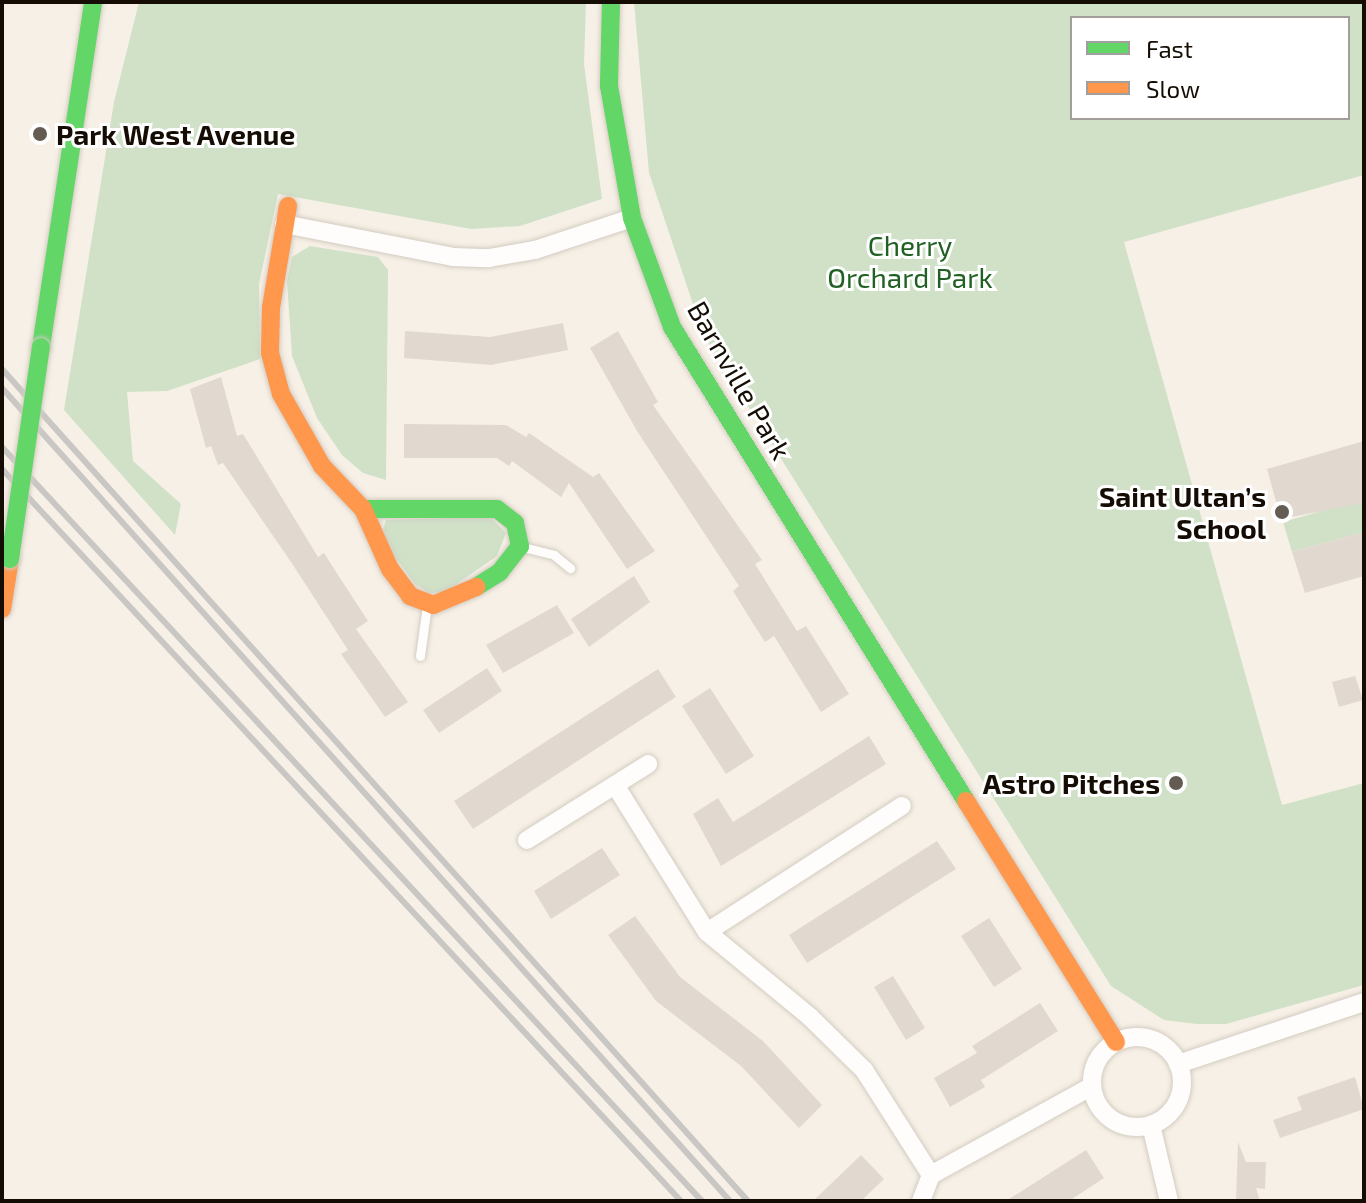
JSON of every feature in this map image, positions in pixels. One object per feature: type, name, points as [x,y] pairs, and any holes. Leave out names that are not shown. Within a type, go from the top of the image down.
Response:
[{"type":"street","points":[[2,609],[93,2]]},
{"type":"street","name":"Barnville Park","points":[[611,2],[609,86],[632,218],[672,327],[1116,1042]]},
{"type":"street","points":[[363,509],[497,509],[515,523],[520,546],[500,572],[460,597],[428,603],[410,596],[390,569],[363,509],[322,466],[281,394],[270,338],[286,215],[453,257],[489,258],[535,250],[632,218]]},
{"type":"street","points":[[527,840],[648,764]]},
{"type":"street","points":[[615,785],[707,932],[810,1017],[864,1070],[931,1175]]},
{"type":"street","points":[[707,932],[902,806]]},
{"type":"street","points":[[1178,1064],[1364,1002]]},
{"type":"street","points":[[1145,1037],[1170,1051],[1178,1064],[1182,1078],[1175,1107],[1151,1125],[1112,1120],[1092,1086],[1097,1060],[1116,1042],[1145,1037]]},
{"type":"street","points":[[921,1201],[931,1175],[1092,1086]]},
{"type":"street","points":[[1151,1125],[1169,1201]]},
{"type":"lane","points":[[520,546],[554,555],[570,568]]},
{"type":"lane","points":[[420,656],[428,603]]},
{"type":"green space","points":[[139,2],[586,2],[584,64],[602,199],[520,226],[471,229],[278,194],[259,284],[260,359],[167,391],[127,392],[133,461],[181,504],[175,535],[64,410],[114,102]]},
{"type":"green space","name":"Cherry Orchard Park","points":[[634,2],[1364,2],[1364,175],[1124,242],[1282,805],[1364,783],[1364,985],[1226,1024],[1164,1020],[1111,986],[703,334],[649,173]]},
{"type":"green space","points":[[310,246],[378,257],[388,270],[386,480],[363,473],[342,455],[317,418],[292,356],[287,281],[292,257]]},
{"type":"green space","points":[[1364,499],[1364,532],[1292,552],[1283,522]]},
{"type":"green space","points":[[490,517],[506,533],[497,556],[445,592],[429,593],[415,584],[386,544],[383,530],[386,520]]},
{"type":"building","points":[[563,323],[568,350],[491,365],[404,358],[405,331],[490,337]]},
{"type":"building","points":[[618,331],[658,402],[653,405],[762,560],[755,564],[797,631],[806,626],[849,694],[821,712],[774,636],[765,642],[754,625],[733,591],[739,586],[637,431],[590,348]]},
{"type":"building","points":[[221,377],[237,436],[243,434],[318,557],[324,553],[368,621],[356,629],[408,702],[385,717],[341,654],[348,650],[293,565],[223,463],[218,465],[211,446],[206,448],[190,389]]},
{"type":"building","points":[[404,424],[506,425],[526,437],[529,433],[593,477],[599,473],[655,551],[627,569],[569,483],[561,497],[512,461],[509,466],[497,458],[404,458]]},
{"type":"building","points":[[1364,441],[1364,503],[1281,519],[1267,469]]},
{"type":"building","points":[[1364,532],[1364,576],[1305,593],[1292,552]]},
{"type":"building","points":[[634,576],[650,602],[589,647],[571,619]]},
{"type":"building","points":[[557,605],[574,633],[503,673],[486,645]]},
{"type":"building","points":[[487,668],[502,691],[439,733],[423,710]]},
{"type":"building","points":[[658,669],[676,697],[473,829],[454,801]]},
{"type":"building","points":[[1355,676],[1363,700],[1339,707],[1332,682]]},
{"type":"building","points":[[710,688],[754,756],[726,774],[682,706]]},
{"type":"building","points":[[869,736],[886,764],[721,866],[693,814],[718,798],[733,822]]},
{"type":"building","points":[[937,841],[956,869],[807,963],[789,935]]},
{"type":"building","points":[[602,848],[620,875],[551,919],[534,891]]},
{"type":"building","points":[[635,916],[680,977],[763,1041],[822,1105],[799,1128],[741,1066],[656,1001],[608,935]]},
{"type":"building","points":[[989,918],[1022,969],[994,987],[961,936]]},
{"type":"building","points":[[893,976],[925,1028],[906,1040],[874,987]]},
{"type":"building","points":[[1040,1003],[1058,1031],[981,1080],[985,1087],[950,1107],[934,1078],[977,1053],[972,1046]]},
{"type":"building","points":[[1355,1077],[1364,1109],[1280,1138],[1273,1120],[1302,1110],[1297,1097]]},
{"type":"building","points":[[1238,1142],[1246,1162],[1266,1162],[1265,1189],[1256,1188],[1260,1201],[1236,1201]]},
{"type":"building","points":[[1086,1150],[1104,1178],[1072,1199],[1006,1201]]},
{"type":"building","points":[[861,1155],[884,1179],[861,1201],[813,1201]]},
{"type":"railway","points":[[2,369],[748,1201]]},
{"type":"railway","points":[[2,388],[730,1201]]},
{"type":"railway","points":[[2,447],[702,1201]]},
{"type":"railway","points":[[2,469],[681,1201]]},
{"type":"traffic: fast","points":[[41,347],[93,2]]},
{"type":"traffic: fast","points":[[611,2],[609,86],[632,218],[672,327],[966,801]]},
{"type":"traffic: fast","points":[[10,559],[41,347]]},
{"type":"traffic: fast","points":[[363,509],[497,509],[515,523],[520,546],[500,572],[476,587]]},
{"type":"traffic: slow","points":[[288,206],[271,308],[270,353],[281,394],[322,466],[363,509],[390,569],[410,596],[433,605],[476,587]]},
{"type":"traffic: slow","points":[[2,609],[10,559]]},
{"type":"traffic: slow","points":[[966,801],[1116,1042]]},
{"type":"place","name":"Park West Avenue","points":[[40,134]]},
{"type":"place","name":"Saint Ultan’s School","points":[[1282,512]]},
{"type":"place","name":"Astro Pitches","points":[[1176,783]]}]
